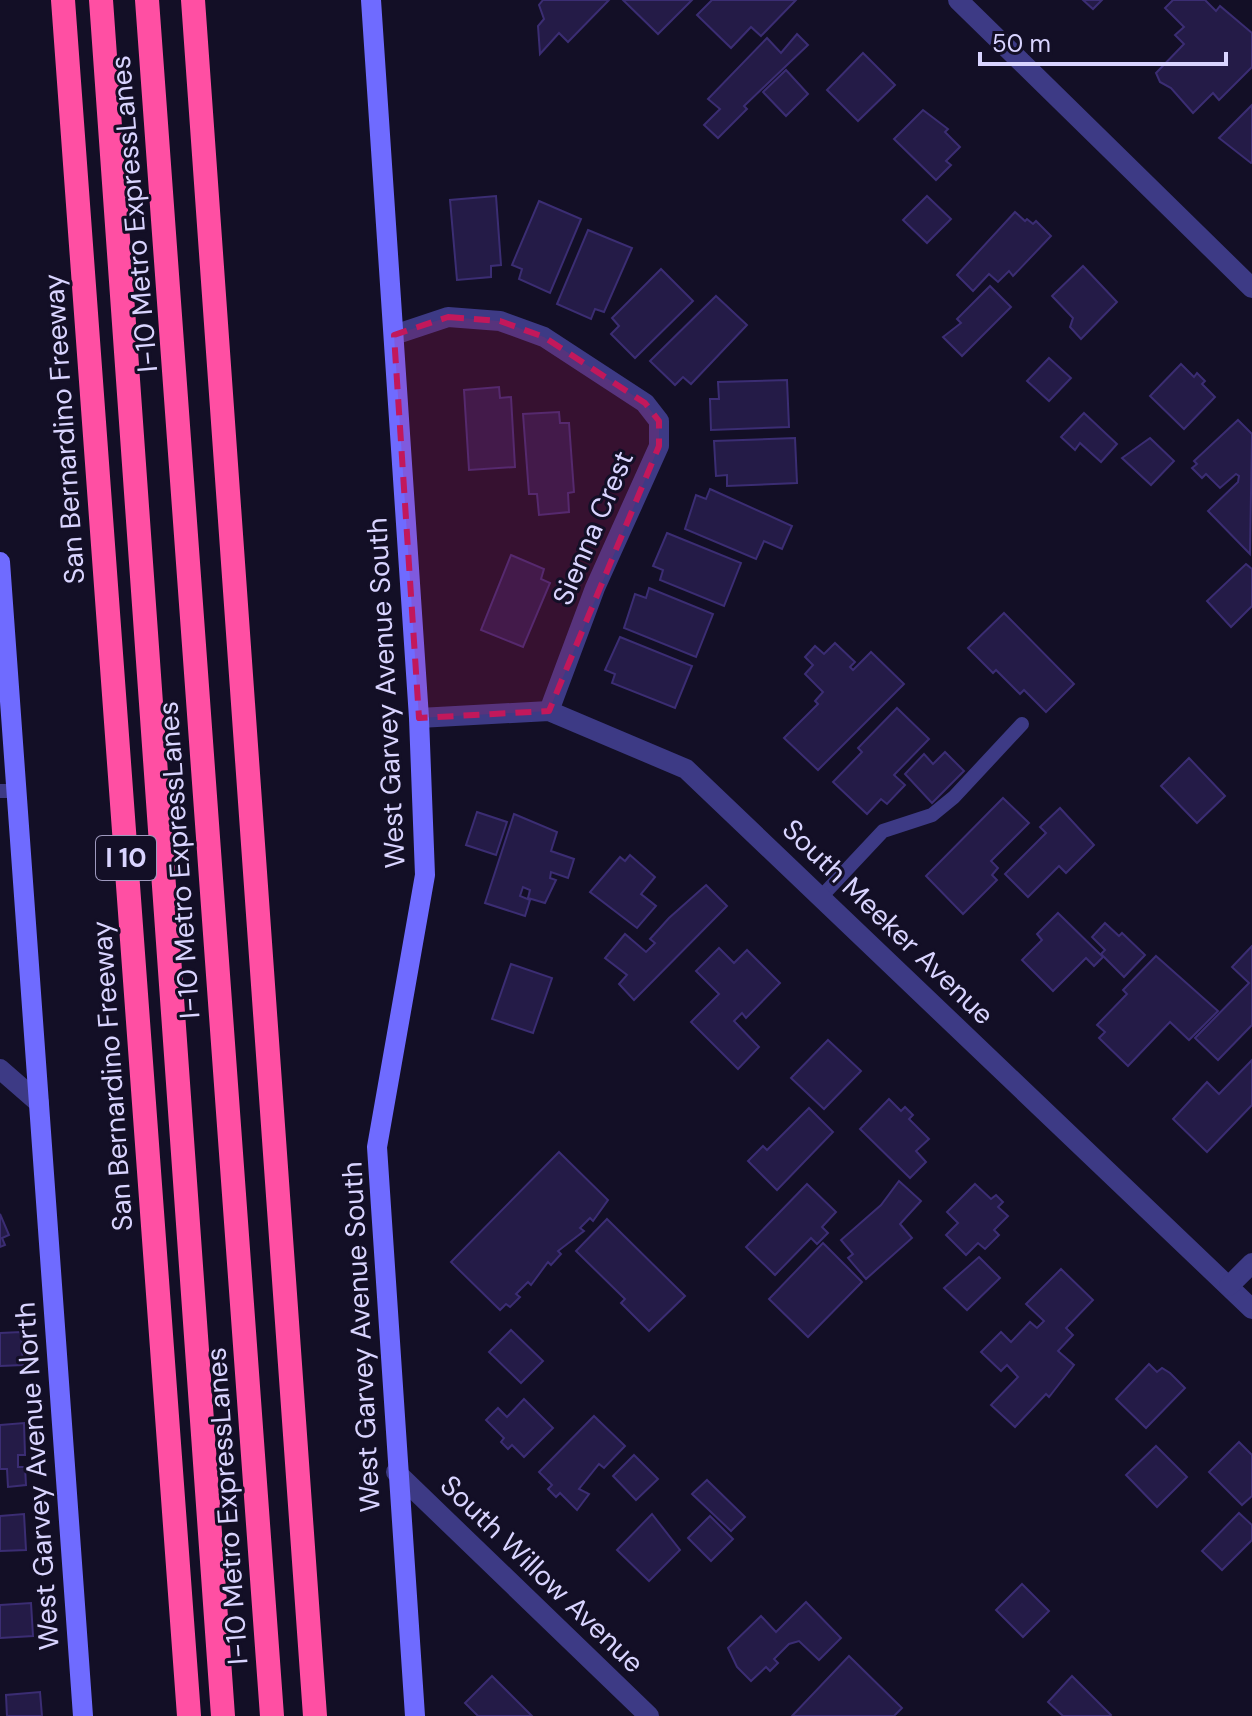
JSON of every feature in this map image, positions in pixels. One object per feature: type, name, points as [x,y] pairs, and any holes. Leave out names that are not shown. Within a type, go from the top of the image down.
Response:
[{"type":"highway","name":"San Bernardino Freeway","points":[[63,0],[189,1716]]},
{"type":"highway","name":"I-10 Metro ExpressLanes","points":[[101,0],[223,1716]]},
{"type":"highway","name":"I-10 Metro ExpressLanes","points":[[147,0],[272,1716]]},
{"type":"highway","points":[[193,0],[315,1716]]},
{"type":"street","name":"West Garvey Avenue South","points":[[371,0],[419,718],[425,875],[377,1147],[396,1472],[415,1716]]},
{"type":"street","points":[[958,0],[1252,288]]},
{"type":"street","name":"Sienna Crest","points":[[394,335],[448,317],[500,321],[544,337],[645,403],[659,421],[659,446],[595,588],[549,711]]},
{"type":"street","name":"West Garvey Avenue North","points":[[0,562],[8,791],[39,1103],[83,1716]]},
{"type":"street","name":"South Meeker Avenue","points":[[419,718],[549,711],[686,769],[1252,1309]]},
{"type":"street","points":[[0,1069],[39,1103]]},
{"type":"street","points":[[1229,1286],[1252,1263]]},
{"type":"street","name":"South Willow Avenue","points":[[396,1472],[649,1716]]},
{"type":"lane","points":[[821,897],[883,831],[932,815],[954,797],[1022,724]]},
{"type":"highlighted area","points":[[448,317],[500,321],[544,337],[645,403],[659,421],[659,446],[549,711],[419,718],[394,335]]},
{"type":"building","points":[[543,0],[609,0],[568,42],[559,33],[540,54],[538,26],[544,19],[539,5]]},
{"type":"building","points":[[623,0],[692,0],[658,34]]},
{"type":"building","points":[[712,0],[796,0],[761,36],[751,27],[731,48],[697,15]]},
{"type":"building","points":[[1083,0],[1102,0],[1093,9]]},
{"type":"building","points":[[1173,0],[1205,0],[1216,11],[1220,6],[1252,33],[1252,67],[1219,100],[1213,93],[1193,113],[1171,88],[1160,82],[1156,73],[1184,44],[1175,35],[1184,27],[1165,8]]},
{"type":"building","points":[[797,34],[808,45],[744,106],[747,109],[718,138],[704,125],[720,109],[708,99],[767,38],[781,53]]},
{"type":"building","points":[[863,53],[895,85],[858,121],[827,90]]},
{"type":"building","points":[[786,70],[808,94],[786,116],[763,92]]},
{"type":"building","points":[[1252,105],[1252,162],[1251,163],[1219,138]]},
{"type":"building","points":[[923,110],[948,129],[945,132],[960,147],[946,161],[951,165],[936,180],[894,139]]},
{"type":"building","points":[[496,196],[501,265],[491,266],[491,277],[457,280],[450,200]]},
{"type":"building","points":[[927,196],[951,219],[927,243],[903,220]]},
{"type":"building","points":[[539,201],[581,219],[550,293],[519,279],[522,269],[512,265]]},
{"type":"building","points":[[1015,212],[1025,221],[1027,219],[1033,224],[1036,221],[1051,236],[1013,276],[1009,271],[998,282],[989,274],[973,291],[957,275]]},
{"type":"building","points":[[588,230],[632,248],[604,312],[595,309],[591,319],[557,304]]},
{"type":"building","points":[[1083,266],[1117,302],[1081,339],[1070,327],[1073,318],[1052,296]]},
{"type":"building","points":[[661,269],[693,301],[635,358],[611,334],[619,326],[612,318]]},
{"type":"building","points":[[990,286],[1011,307],[962,356],[943,337],[961,323],[957,319]]},
{"type":"building","points":[[716,296],[747,325],[691,384],[683,377],[675,385],[650,361]]},
{"type":"building","points":[[1049,358],[1071,378],[1049,401],[1027,381]]},
{"type":"building","points":[[1181,364],[1194,377],[1197,373],[1205,381],[1202,384],[1215,397],[1184,429],[1150,396]]},
{"type":"building","points":[[787,380],[789,427],[711,430],[710,399],[719,399],[718,382]]},
{"type":"building","points":[[499,387],[500,398],[511,397],[515,467],[469,470],[464,390]]},
{"type":"building","points":[[559,412],[560,423],[569,423],[574,492],[568,493],[569,512],[539,515],[537,494],[529,494],[523,414]]},
{"type":"building","points":[[1084,413],[1117,444],[1101,462],[1080,443],[1075,450],[1061,437]]},
{"type":"building","points":[[1238,420],[1252,434],[1250,554],[1208,511],[1238,482],[1239,476],[1236,474],[1220,488],[1206,474],[1202,478],[1192,468],[1197,464],[1194,461]]},
{"type":"building","points":[[795,438],[797,483],[727,486],[727,475],[716,476],[714,441]]},
{"type":"building","points":[[1150,438],[1174,461],[1151,485],[1122,458]]},
{"type":"building","points":[[710,489],[792,526],[782,549],[764,541],[756,559],[685,529],[696,495],[706,499]]},
{"type":"building","points":[[667,533],[741,563],[724,606],[660,580],[663,570],[653,566]]},
{"type":"building","points":[[511,555],[544,569],[541,579],[550,583],[523,647],[481,630]]},
{"type":"building","points":[[1246,564],[1252,569],[1252,606],[1231,627],[1207,601]]},
{"type":"building","points":[[649,588],[713,614],[696,657],[624,628],[635,594],[646,598]]},
{"type":"building","points":[[1004,613],[1074,684],[1046,712],[1024,690],[1020,694],[996,670],[993,673],[968,648]]},
{"type":"building","points":[[620,637],[692,666],[675,708],[612,683],[615,674],[605,670]]},
{"type":"building","points":[[835,643],[855,662],[850,667],[853,670],[871,652],[904,684],[818,770],[784,738],[818,704],[815,701],[823,692],[805,674],[813,665],[805,657],[815,646],[824,654]]},
{"type":"building","points":[[897,708],[929,739],[894,775],[905,785],[887,804],[881,799],[867,814],[833,782],[862,752],[858,748]]},
{"type":"building","points":[[945,752],[964,771],[932,803],[905,774],[924,754],[933,764]]},
{"type":"building","points":[[1189,758],[1225,796],[1197,823],[1161,786]]},
{"type":"building","points":[[1003,798],[1029,823],[991,861],[998,868],[992,875],[997,880],[963,914],[926,876]]},
{"type":"building","points":[[1060,808],[1094,845],[1066,873],[1059,866],[1028,897],[1005,874],[1046,833],[1040,827]]},
{"type":"building","points":[[477,812],[507,822],[496,855],[466,845]]},
{"type":"building","points":[[514,814],[557,832],[551,851],[574,859],[568,878],[551,872],[550,878],[556,880],[545,903],[528,898],[530,890],[523,887],[520,896],[530,900],[525,916],[485,903]]},
{"type":"building","points":[[630,855],[655,877],[641,894],[656,906],[637,928],[590,892],[620,857],[625,861]]},
{"type":"building","points":[[706,885],[727,906],[634,1000],[619,984],[627,975],[605,958],[625,934],[646,952],[655,943],[650,939]]},
{"type":"building","points":[[1058,913],[1103,957],[1094,966],[1086,958],[1053,991],[1022,960],[1042,940],[1037,934]]},
{"type":"building","points":[[1105,923],[1119,936],[1122,933],[1145,955],[1124,977],[1101,954],[1105,950],[1092,937]]},
{"type":"building","points":[[1252,946],[1252,1025],[1218,1060],[1195,1038],[1249,983],[1232,967]]},
{"type":"building","points":[[719,948],[734,963],[747,950],[780,983],[746,1018],[742,1013],[734,1021],[759,1047],[738,1069],[691,1022],[719,994],[696,971]]},
{"type":"building","points":[[1156,956],[1218,1011],[1189,1040],[1170,1022],[1128,1066],[1099,1038],[1105,1032],[1097,1025],[1127,994],[1123,990]]},
{"type":"building","points":[[511,964],[552,978],[533,1033],[492,1019]]},
{"type":"building","points":[[828,1040],[861,1071],[824,1109],[791,1078]]},
{"type":"building","points":[[1252,1060],[1252,1105],[1207,1152],[1173,1119],[1207,1082],[1219,1094]]},
{"type":"building","points":[[889,1099],[901,1111],[905,1107],[913,1115],[909,1119],[929,1139],[916,1151],[926,1162],[910,1178],[860,1129]]},
{"type":"building","points":[[809,1108],[833,1132],[777,1190],[748,1161],[763,1146],[767,1150]]},
{"type":"building","points":[[559,1152],[608,1200],[593,1221],[590,1218],[580,1228],[584,1231],[558,1251],[561,1254],[551,1265],[548,1262],[531,1285],[528,1282],[516,1294],[520,1297],[510,1307],[506,1304],[500,1310],[451,1262]]},
{"type":"building","points":[[899,1181],[921,1201],[900,1224],[912,1238],[866,1279],[848,1258],[853,1254],[841,1240],[881,1205]]},
{"type":"building","points":[[807,1184],[836,1212],[822,1227],[828,1233],[817,1244],[811,1238],[775,1275],[746,1247]]},
{"type":"building","points":[[975,1184],[991,1199],[996,1195],[1003,1202],[998,1207],[1008,1216],[994,1230],[999,1235],[985,1249],[978,1243],[966,1255],[946,1235],[958,1223],[947,1212]]},
{"type":"building","points":[[0,1214],[9,1235],[2,1238],[5,1245],[0,1247]]},
{"type":"building","points":[[607,1219],[685,1296],[649,1331],[621,1303],[625,1299],[576,1251]]},
{"type":"building","points":[[823,1243],[862,1282],[808,1337],[769,1299]]},
{"type":"building","points":[[979,1257],[1000,1278],[967,1310],[944,1288]]},
{"type":"building","points":[[1061,1269],[1093,1300],[1066,1328],[1073,1335],[1058,1351],[1074,1365],[1049,1397],[1046,1394],[1015,1427],[991,1405],[1018,1377],[1007,1365],[1001,1371],[981,1352],[1001,1332],[1011,1342],[1030,1322],[1037,1328],[1044,1321],[1026,1304]]},
{"type":"building","points":[[511,1330],[543,1361],[521,1383],[489,1352]]},
{"type":"building","points":[[21,1332],[23,1365],[0,1366],[0,1333]]},
{"type":"building","points":[[1149,1364],[1157,1372],[1162,1368],[1170,1373],[1185,1388],[1146,1428],[1116,1399]]},
{"type":"building","points":[[524,1399],[553,1428],[524,1457],[512,1445],[508,1449],[501,1442],[504,1438],[486,1420],[498,1408],[507,1417]]},
{"type":"building","points":[[594,1416],[625,1446],[604,1468],[599,1464],[579,1489],[589,1494],[577,1510],[560,1493],[556,1497],[548,1489],[552,1485],[539,1472]]},
{"type":"building","points":[[24,1423],[25,1455],[18,1455],[18,1467],[25,1467],[26,1485],[8,1487],[7,1469],[0,1469],[0,1425]]},
{"type":"building","points":[[1239,1442],[1252,1455],[1252,1496],[1242,1505],[1209,1472]]},
{"type":"building","points":[[1156,1446],[1187,1477],[1157,1507],[1126,1475]]},
{"type":"building","points":[[634,1455],[658,1479],[636,1500],[613,1476]]},
{"type":"building","points":[[707,1480],[745,1517],[731,1531],[692,1494]]},
{"type":"building","points":[[1239,1513],[1252,1525],[1252,1540],[1222,1570],[1202,1551]]},
{"type":"building","points":[[24,1514],[26,1550],[0,1551],[0,1516]]},
{"type":"building","points":[[652,1514],[680,1550],[649,1581],[617,1550]]},
{"type":"building","points":[[710,1516],[733,1539],[711,1561],[688,1538]]},
{"type":"building","points":[[1022,1584],[1049,1611],[1023,1637],[996,1610]]},
{"type":"building","points":[[806,1602],[841,1638],[819,1660],[799,1641],[789,1644],[774,1659],[778,1663],[770,1671],[766,1667],[751,1681],[737,1667],[728,1648],[761,1616],[776,1632]]},
{"type":"building","points":[[31,1603],[33,1636],[0,1638],[0,1605]]},
{"type":"building","points":[[849,1656],[902,1708],[894,1716],[792,1716]]},
{"type":"building","points":[[492,1676],[532,1716],[478,1716],[465,1703]]},
{"type":"building","points":[[1072,1676],[1110,1716],[1063,1716],[1048,1702]]},
{"type":"building","points":[[40,1692],[42,1716],[7,1716],[6,1695]]}]
